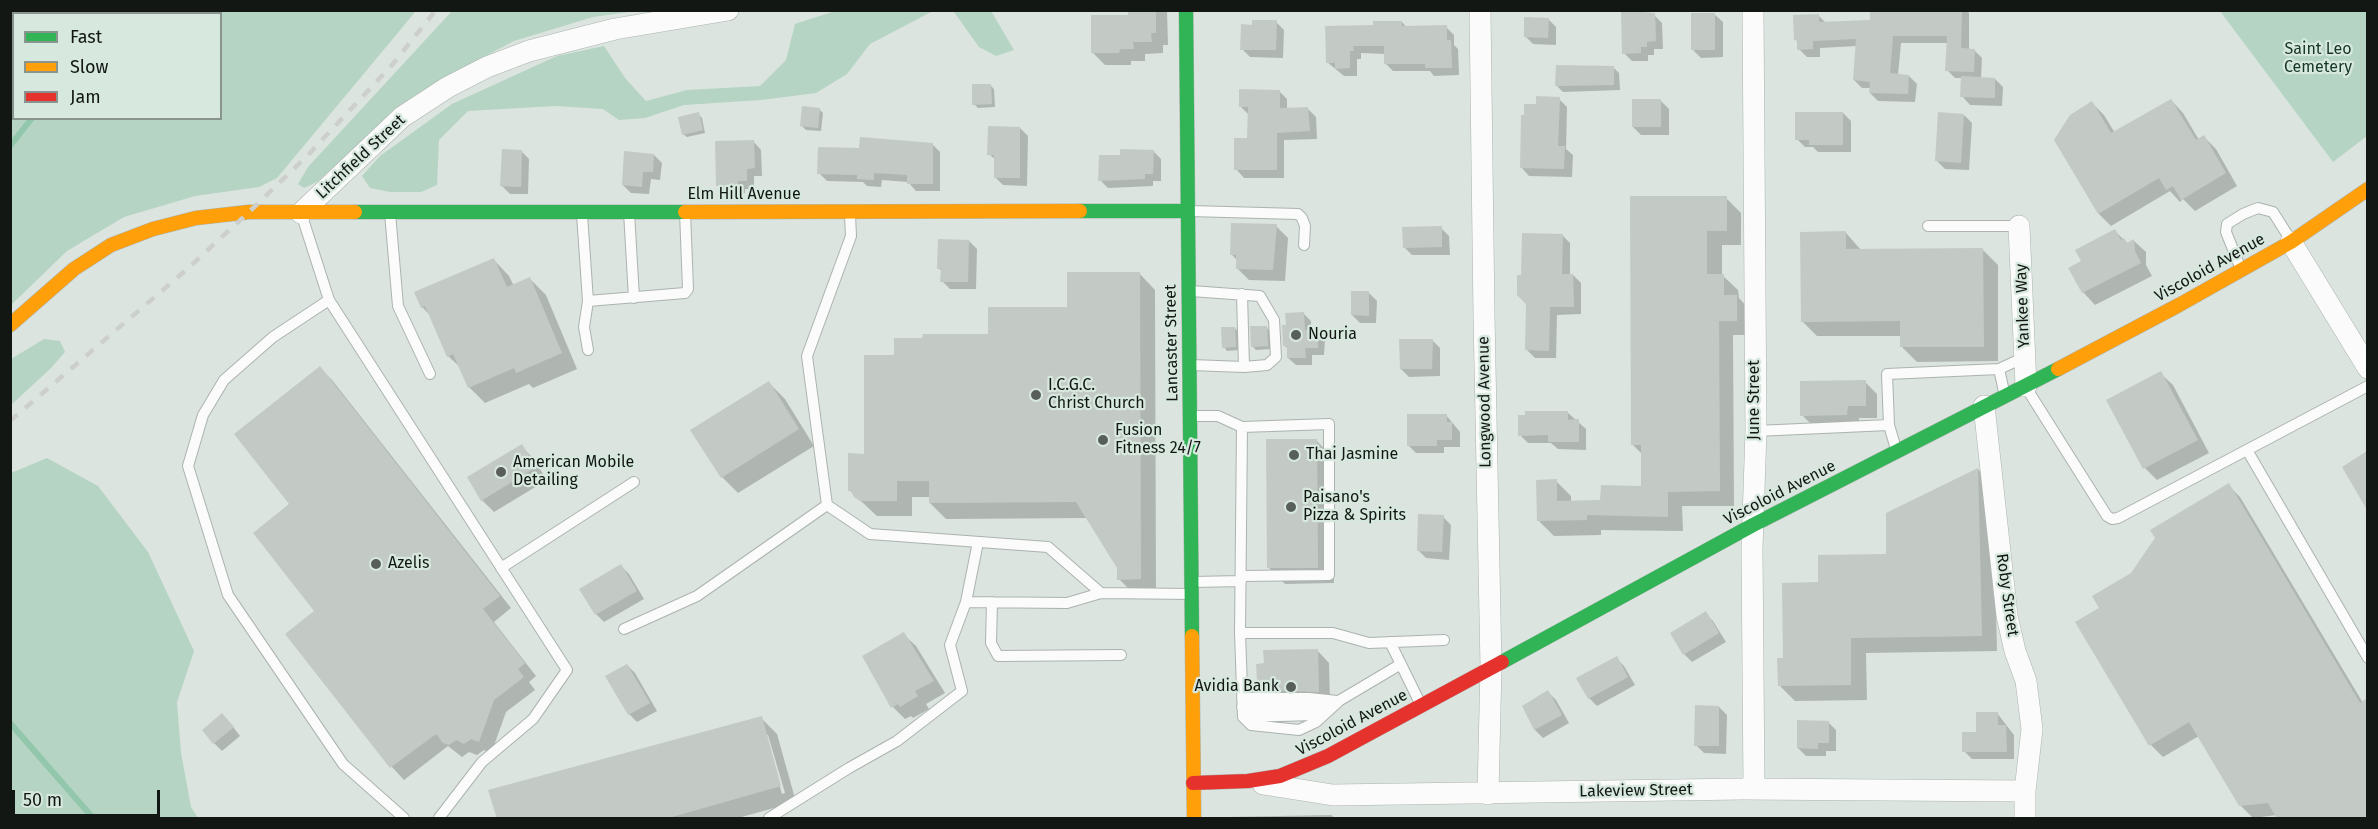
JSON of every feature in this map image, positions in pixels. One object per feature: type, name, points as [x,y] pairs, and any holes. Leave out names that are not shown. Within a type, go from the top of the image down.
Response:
[{"type":"main road","name":"Lancaster Street","points":[[1186,10],[1194,819]]},
{"type":"main road","name":"Viscoloid Avenue","points":[[1192,783],[1248,781],[1280,776],[1305,768],[1753,525],[2026,386],[2242,270],[2292,242],[2367,189]]},
{"type":"main road","name":"Elm Hill Avenue","points":[[301,213],[1187,211]]},
{"type":"main road","name":"Litchfield Street","points":[[10,325],[74,269],[111,245],[153,229],[196,218],[249,212],[301,213]]},
{"type":"street","name":"Litchfield Street","points":[[301,213],[402,117],[448,87],[488,67],[529,51],[615,29],[728,10]]},
{"type":"street","name":"Longwood Avenue","points":[[1480,10],[1491,667],[1488,794]]},
{"type":"street","name":"June Street","points":[[1753,10],[1756,431],[1753,525],[1754,789]]},
{"type":"street","name":"Yankee Way","points":[[2019,226],[2026,386]]},
{"type":"street","points":[[2292,242],[2367,368]]},
{"type":"street","name":"Roby Street","points":[[1984,406],[2007,615],[2015,651],[2026,681],[2032,729],[2025,790],[2025,819]]},
{"type":"street","name":"Lakeview Street","points":[[1248,781],[1333,795],[1754,789],[2025,790]]},
{"type":"lane","points":[[2242,270],[2226,232],[2227,224],[2243,213],[2258,208],[2273,212],[2292,242]]},
{"type":"lane","points":[[849,211],[851,236],[807,356],[827,505],[870,534],[1048,547],[1101,593]]},
{"type":"lane","points":[[1187,211],[1298,214],[1305,226],[1304,245]]},
{"type":"lane","points":[[582,212],[588,301],[584,327],[588,350]]},
{"type":"lane","points":[[629,212],[634,298]]},
{"type":"lane","points":[[588,301],[685,293],[687,289],[685,212]]},
{"type":"lane","points":[[301,213],[329,300],[567,670],[533,719],[482,762],[439,819]]},
{"type":"lane","points":[[390,213],[398,306],[430,374]]},
{"type":"lane","points":[[1928,226],[2019,226]]},
{"type":"lane","points":[[1188,291],[1260,296],[1268,306],[1274,320],[1276,357],[1267,365],[1244,367],[1189,365]]},
{"type":"lane","points":[[1242,294],[1244,367]]},
{"type":"lane","points":[[329,300],[273,337],[224,380],[203,415],[188,466],[228,595],[343,764],[404,819]]},
{"type":"lane","points":[[1897,451],[1889,425],[1887,374],[1999,369],[2025,357]]},
{"type":"lane","points":[[1999,369],[2005,396]]},
{"type":"lane","points":[[2026,386],[2107,516],[2112,519],[2118,518],[2367,386]]},
{"type":"lane","points":[[966,602],[1067,603],[1101,593],[1191,588],[1241,578],[1329,574],[1329,424],[1242,427],[1218,416],[1189,416]]},
{"type":"lane","points":[[1756,431],[1889,425]]},
{"type":"lane","points":[[1242,427],[1240,633],[1242,708]]},
{"type":"lane","points":[[2247,450],[2367,658]]},
{"type":"lane","points":[[501,568],[634,482]]},
{"type":"lane","points":[[624,630],[697,596],[827,505]]},
{"type":"lane","points":[[769,819],[849,768],[897,741],[962,691],[950,645],[966,602],[978,542]]},
{"type":"lane","points":[[992,602],[991,643],[998,656],[1121,655]]},
{"type":"lane","points":[[1240,633],[1333,633],[1369,644],[1444,639]]},
{"type":"lane","points":[[1390,642],[1421,705]]},
{"type":"lane","points":[[1242,708],[1310,716],[1321,712],[1401,664]]},
{"type":"lane","points":[[1242,708],[1322,698],[1339,701]]},
{"type":"green space","points":[[11,11],[416,11],[277,178],[259,187],[195,196],[124,217],[67,251],[11,305]]},
{"type":"green space","points":[[452,11],[635,11],[593,17],[514,41],[438,81],[382,123],[317,182],[304,188],[298,184],[308,167]]},
{"type":"green space","points":[[835,11],[991,11],[1014,50],[996,56],[979,47],[954,12],[931,12],[870,44],[847,74],[816,93],[761,100],[684,105],[645,118],[619,120],[603,109],[556,106],[468,111],[439,140],[437,185],[421,192],[390,192],[370,188],[362,176],[380,156],[452,104],[557,56],[604,46],[625,78],[646,101],[687,90],[760,86],[786,60],[795,24]]},
{"type":"green space","name":"Saint Leo Cemetery","points":[[2220,11],[2367,11],[2367,136],[2333,162]]},
{"type":"green space","points":[[44,339],[60,341],[65,352],[11,405],[11,359]]},
{"type":"green space","points":[[47,458],[98,486],[148,552],[194,651],[177,702],[181,753],[191,807],[198,818],[11,818],[11,473]]},
{"type":"building","points":[[1128,10],[1156,10],[1156,33],[1151,33],[1152,42],[1133,42],[1134,49],[1120,49],[1119,53],[1091,53],[1091,15],[1128,15]]},
{"type":"building","points":[[1621,10],[1655,13],[1656,41],[1647,42],[1647,47],[1641,47],[1641,53],[1622,54]]},
{"type":"building","points":[[1870,10],[1962,10],[1961,48],[1975,49],[1974,72],[1945,71],[1947,36],[1893,36],[1890,73],[1909,75],[1908,94],[1869,93],[1870,82],[1853,80],[1856,39],[1813,41],[1813,49],[1797,50],[1797,40],[1794,40],[1793,15],[1819,14],[1819,22],[1870,20]]},
{"type":"building","points":[[1691,13],[1715,13],[1715,50],[1691,50]]},
{"type":"building","points":[[1524,17],[1549,18],[1548,38],[1524,37]]},
{"type":"building","points":[[1252,20],[1277,20],[1276,50],[1240,50],[1241,24],[1252,25]]},
{"type":"building","points":[[1373,21],[1402,21],[1402,26],[1447,25],[1447,40],[1451,40],[1452,68],[1425,68],[1425,64],[1384,64],[1384,46],[1353,46],[1354,51],[1350,51],[1350,68],[1335,69],[1335,63],[1326,63],[1325,26],[1373,25]]},
{"type":"building","points":[[1556,65],[1614,66],[1614,85],[1555,86]]},
{"type":"building","points":[[1961,76],[1995,78],[1995,98],[1960,97]]},
{"type":"building","points":[[972,84],[991,84],[992,104],[972,105]]},
{"type":"building","points":[[1239,89],[1280,90],[1280,108],[1308,107],[1310,131],[1277,133],[1277,170],[1234,170],[1234,138],[1247,138],[1248,107],[1239,107]]},
{"type":"building","points":[[1536,96],[1560,97],[1558,146],[1565,146],[1564,169],[1520,168],[1521,115],[1524,115],[1524,104],[1536,104]]},
{"type":"building","points":[[1632,99],[1661,99],[1661,127],[1632,127]]},
{"type":"building","points":[[2171,99],[2196,140],[2204,135],[2226,173],[2181,200],[2173,186],[2166,190],[2159,178],[2098,214],[2054,140],[2070,115],[2092,101],[2111,133]]},
{"type":"building","points":[[802,106],[820,108],[818,128],[800,126]]},
{"type":"building","points":[[699,112],[703,130],[682,135],[678,117]]},
{"type":"building","points":[[1795,112],[1843,112],[1843,145],[1809,145],[1809,140],[1795,140]]},
{"type":"building","points":[[1938,112],[1964,114],[1961,163],[1935,161]]},
{"type":"building","points":[[988,126],[1020,127],[1020,178],[994,178],[994,155],[987,155]]},
{"type":"building","points":[[860,137],[933,143],[933,184],[907,184],[907,175],[874,173],[874,180],[857,179],[857,175],[817,174],[818,147],[859,148]]},
{"type":"building","points":[[754,140],[755,168],[747,169],[747,181],[738,181],[738,186],[716,186],[715,141]]},
{"type":"building","points":[[502,149],[522,150],[521,187],[500,186]]},
{"type":"building","points":[[1120,149],[1154,150],[1153,174],[1145,174],[1145,179],[1098,181],[1099,155],[1120,155]]},
{"type":"building","points":[[624,151],[654,154],[653,172],[643,172],[642,187],[622,185]]},
{"type":"building","points":[[1630,196],[1727,196],[1727,231],[1707,231],[1707,274],[1724,274],[1724,295],[1737,295],[1737,321],[1719,321],[1720,491],[1668,492],[1668,517],[1587,515],[1587,520],[1537,521],[1536,480],[1557,479],[1557,501],[1600,500],[1601,485],[1641,486],[1641,445],[1631,445]]},
{"type":"building","points":[[1231,223],[1277,224],[1273,270],[1236,269],[1236,255],[1230,255]]},
{"type":"building","points":[[1442,226],[1442,247],[1403,248],[1402,227]]},
{"type":"building","points":[[2115,229],[2121,240],[2124,238],[2127,243],[2134,239],[2135,251],[2141,263],[2082,293],[2068,268],[2081,261],[2075,250]]},
{"type":"building","points":[[1846,231],[1846,249],[1983,248],[1984,347],[1900,347],[1900,321],[1801,322],[1800,232]]},
{"type":"building","points":[[1522,233],[1563,234],[1562,274],[1573,274],[1574,307],[1550,307],[1549,351],[1525,350],[1526,304],[1517,295],[1517,275],[1521,275]]},
{"type":"building","points":[[938,239],[969,240],[968,282],[940,282],[941,268],[937,269]]},
{"type":"building","points":[[494,258],[507,287],[530,277],[562,353],[516,373],[514,368],[468,388],[453,354],[447,357],[425,306],[421,308],[414,292]]},
{"type":"building","points":[[1067,272],[1140,272],[1141,579],[1117,580],[1117,568],[1076,502],[929,503],[929,481],[897,481],[897,501],[860,501],[851,491],[848,491],[848,453],[864,454],[864,355],[894,355],[894,338],[922,338],[923,334],[988,334],[988,307],[1067,307]]},
{"type":"building","points":[[1351,291],[1369,291],[1369,316],[1351,315]]},
{"type":"building","name":"Nouria","points":[[1304,312],[1305,330],[1318,330],[1318,348],[1305,348],[1306,358],[1287,358],[1287,346],[1283,346],[1282,325],[1286,325],[1285,313]]},
{"type":"building","points":[[1250,326],[1267,326],[1268,346],[1251,347]]},
{"type":"building","points":[[1221,327],[1235,327],[1236,347],[1222,348]]},
{"type":"building","points":[[1399,339],[1433,339],[1432,369],[1400,369]]},
{"type":"building","name":"Azelis","points":[[320,366],[500,596],[483,609],[525,663],[518,669],[524,677],[494,700],[479,742],[471,739],[464,744],[456,740],[449,745],[443,743],[436,734],[390,768],[285,634],[314,611],[253,533],[289,504],[234,434]]},
{"type":"building","points":[[2161,371],[2198,440],[2143,469],[2106,400]]},
{"type":"building","points":[[1866,380],[1866,406],[1848,406],[1847,415],[1800,416],[1800,381]]},
{"type":"building","points":[[769,381],[799,429],[721,478],[690,430]]},
{"type":"building","points":[[1525,411],[1568,411],[1568,420],[1579,419],[1579,442],[1548,442],[1548,435],[1518,436],[1518,415],[1525,415]]},
{"type":"building","points":[[1407,414],[1447,414],[1447,422],[1452,422],[1452,440],[1437,440],[1437,446],[1407,446]]},
{"type":"building","points":[[1266,439],[1317,439],[1318,568],[1267,568]]},
{"type":"building","name":"American Mobile Detailing","points":[[522,444],[536,467],[481,501],[467,477]]},
{"type":"building","points":[[2367,451],[2367,510],[2342,467]]},
{"type":"building","points":[[1978,468],[1982,636],[1851,638],[1851,685],[1778,686],[1777,658],[1783,658],[1782,583],[1818,582],[1818,555],[1886,554],[1886,513]]},
{"type":"building","points":[[2229,483],[2360,703],[2367,698],[2367,819],[2277,819],[2268,803],[2239,806],[2189,722],[2149,746],[2075,622],[2099,608],[2092,596],[2131,573],[2155,538],[2150,530]]},
{"type":"building","points":[[1418,514],[1444,515],[1442,552],[1417,551]]},
{"type":"building","points":[[621,564],[637,591],[595,615],[579,589]]},
{"type":"building","points":[[1706,611],[1719,633],[1683,655],[1670,633]]},
{"type":"building","points":[[904,632],[934,681],[915,691],[918,696],[900,707],[898,704],[891,708],[862,656]]},
{"type":"building","name":"Avidia Bank","points":[[1318,649],[1319,692],[1263,690],[1263,681],[1257,681],[1256,664],[1264,663],[1263,650]]},
{"type":"building","points":[[1617,656],[1628,677],[1588,699],[1576,678]]},
{"type":"building","points":[[627,664],[650,703],[628,715],[605,676]]},
{"type":"building","points":[[1548,690],[1562,715],[1534,730],[1522,706]]},
{"type":"building","points":[[1695,705],[1719,706],[1719,746],[1694,746]]},
{"type":"building","points":[[1976,712],[1998,712],[1998,725],[2006,725],[2007,752],[1962,752],[1962,732],[1976,732]]},
{"type":"building","points":[[222,713],[234,727],[213,744],[202,730]]},
{"type":"building","points":[[762,716],[781,786],[665,819],[497,819],[488,790]]},
{"type":"building","points":[[1797,720],[1829,721],[1829,743],[1818,743],[1818,749],[1797,748]]},
{"type":"waterway","points":[[10,146],[30,120]]},
{"type":"waterway","points":[[10,723],[93,818]]},
{"type":"railway","points":[[10,421],[185,271],[249,212],[308,155],[392,65],[436,10]]},
{"type":"traffic: fast","points":[[1186,10],[1192,636]]},
{"type":"traffic: fast","points":[[1080,211],[1187,211]]},
{"type":"traffic: fast","points":[[355,212],[685,212]]},
{"type":"traffic: fast","points":[[1502,662],[1753,525],[2058,369]]},
{"type":"traffic: slow","points":[[2058,369],[2291,242],[2368,189]]},
{"type":"traffic: slow","points":[[685,212],[1080,211]]},
{"type":"traffic: slow","points":[[10,325],[74,269],[111,245],[153,229],[196,218],[249,212],[355,212]]},
{"type":"traffic: slow","points":[[1192,636],[1194,818]]},
{"type":"traffic: jam","points":[[1193,783],[1248,781],[1280,776],[1328,756],[1502,662]]},
{"type":"place","name":"Nouria","points":[[1296,335]]},
{"type":"place","name":"I.C.G.C. Christ Church","points":[[1036,395]]},
{"type":"place","name":"Fusion Fitness 24/7","points":[[1103,440]]},
{"type":"place","name":"Thai Jasmine","points":[[1294,455]]},
{"type":"place","name":"American Mobile Detailing","points":[[501,472]]},
{"type":"place","name":"Paisano's Pizza & Spirits","points":[[1291,507]]},
{"type":"place","name":"Azelis","points":[[376,564]]},
{"type":"place","name":"Avidia Bank","points":[[1291,687]]}]
